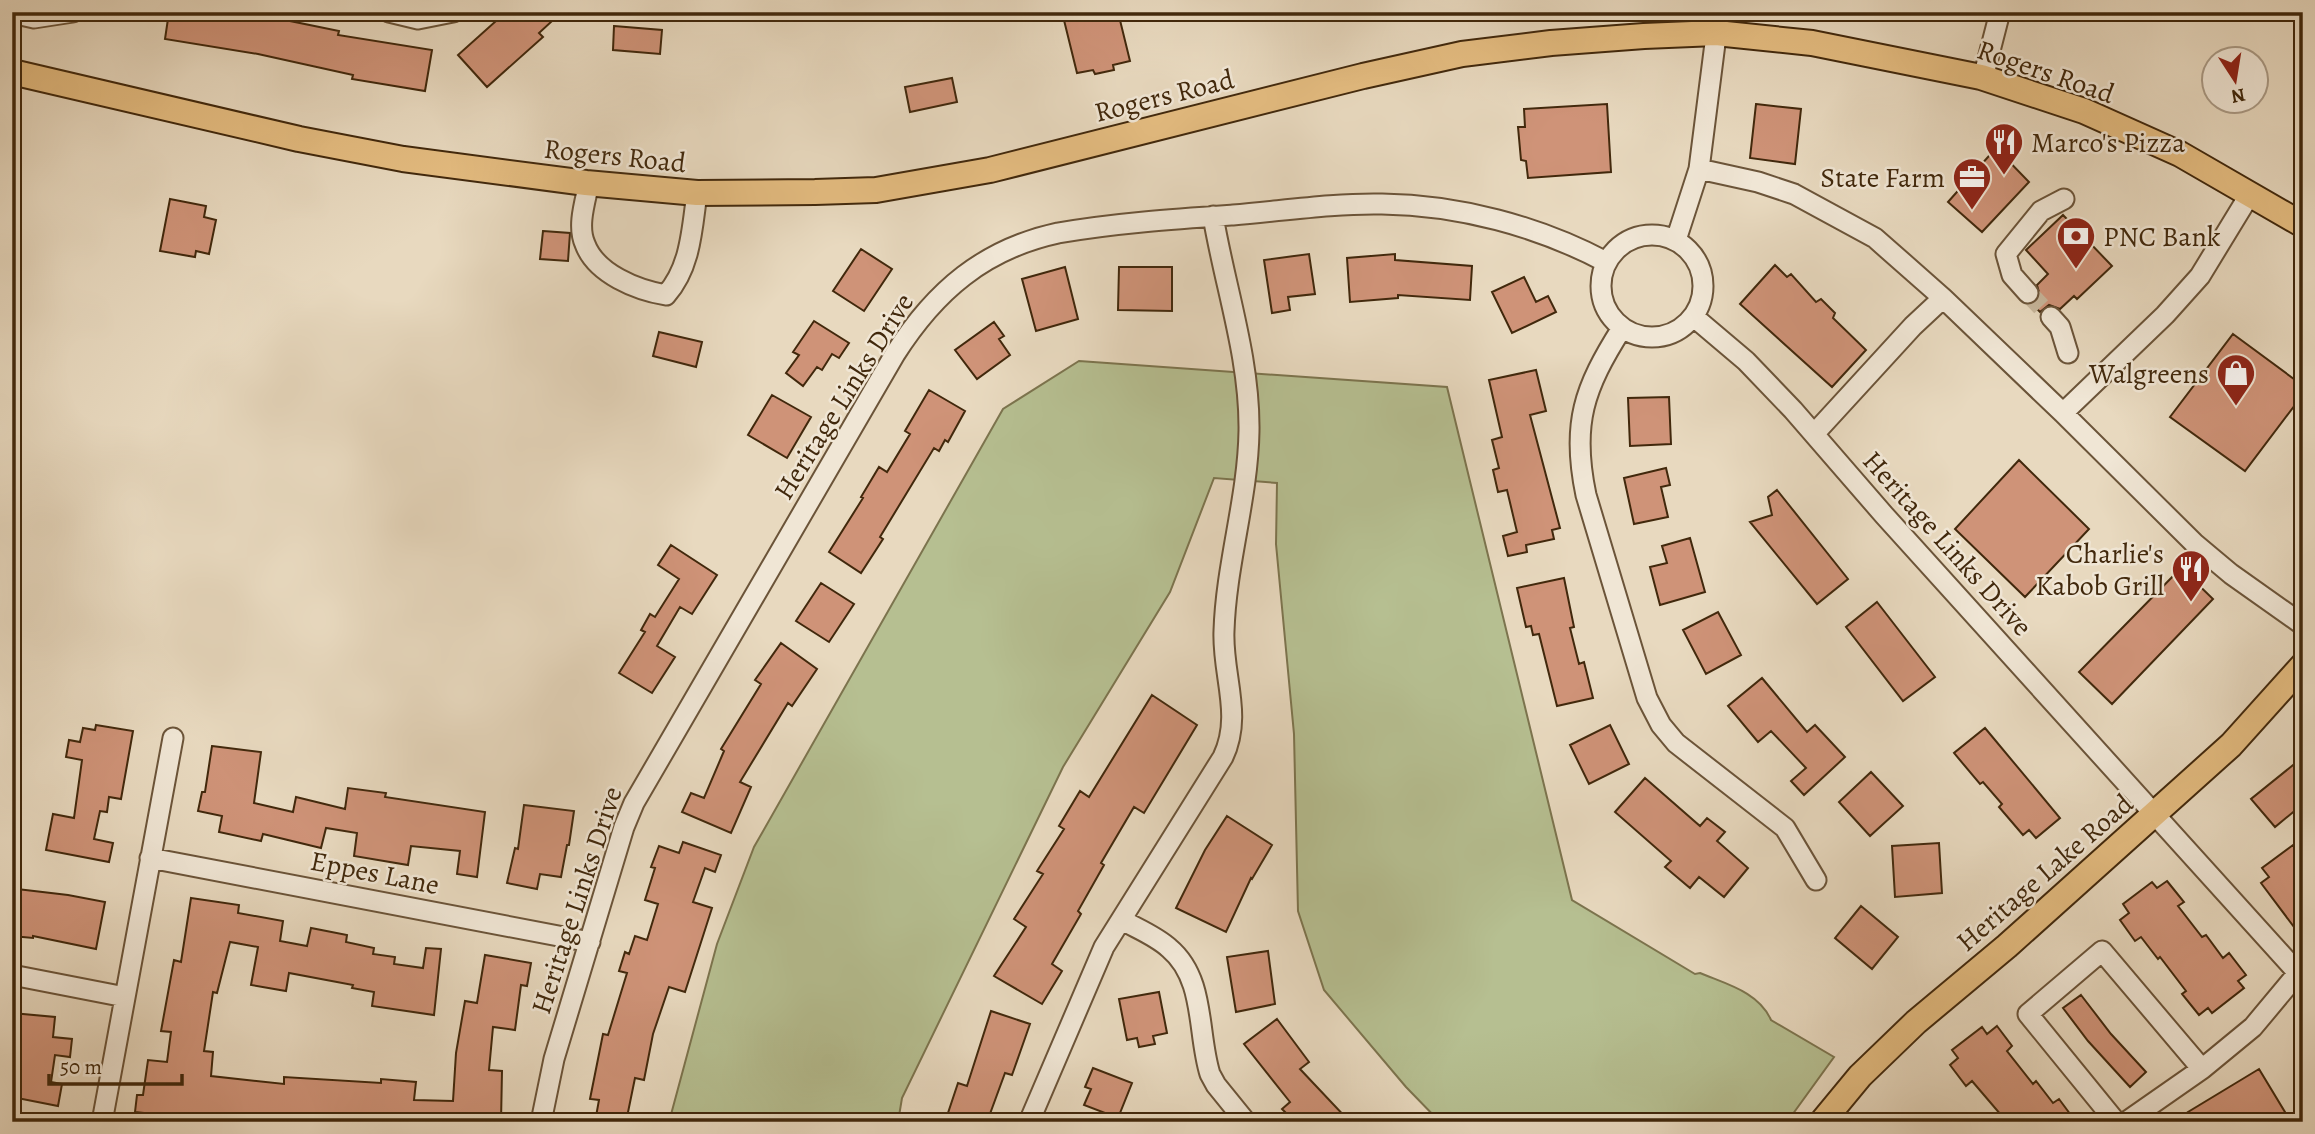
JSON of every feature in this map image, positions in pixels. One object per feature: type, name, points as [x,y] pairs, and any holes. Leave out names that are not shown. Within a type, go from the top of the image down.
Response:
[{"type":"main road","name":"Rogers Road","points":[[12,72],[286,136],[403,159],[589,183],[697,193],[876,190],[990,170],[1350,79],[1462,54],[1551,43],[1644,36],[1717,23],[1983,78],[2084,111],[2180,154],[2303,225]]},
{"type":"main road","name":"Heritage Lake Road","points":[[1822,1122],[1860,1076],[1916,1022],[2007,946],[2231,745],[2303,665]]},
{"type":"street","points":[[12,13],[34,18],[73,12]]},
{"type":"street","points":[[390,12],[418,19],[453,12]]},
{"type":"street","points":[[1983,78],[2000,12]]},
{"type":"street","points":[[1676,240],[1699,169],[1709,110],[1717,23]]},
{"type":"street","points":[[1699,169],[1758,182],[1794,194],[1875,238],[1943,298],[2194,543],[2231,574],[2303,625]]},
{"type":"street","points":[[589,183],[582,219],[584,242],[595,262],[646,292],[666,295],[678,281],[690,243],[697,193]]},
{"type":"street","points":[[2063,414],[2165,315],[2200,276],[2250,194]]},
{"type":"street","points":[[2028,293],[2012,275],[2007,254],[2041,211],[2064,199]]},
{"type":"street","name":"Heritage Links Drive","points":[[541,1122],[554,1059],[624,827],[646,779],[895,354],[926,310],[965,274],[990,258],[1037,238],[1076,230],[1213,216],[1381,204],[1435,208],[1489,217],[1575,246],[1606,262]]},
{"type":"street","points":[[1029,1122],[1104,947],[1223,757],[1232,732],[1233,715],[1224,634],[1248,447],[1248,414],[1243,361],[1213,216]]},
{"type":"street","points":[[1644,234],[1661,235],[1676,240],[1693,254],[1703,274],[1701,304],[1694,317],[1682,328],[1668,335],[1644,336],[1622,328],[1606,309],[1602,298],[1602,273],[1606,262],[1616,249],[1644,234]]},
{"type":"street","points":[[1814,434],[1913,326],[1943,298]]},
{"type":"street","name":"Heritage Links Drive","points":[[1694,317],[1746,360],[2300,974]]},
{"type":"street","points":[[2052,317],[2060,327],[2068,353]]},
{"type":"street","points":[[1622,328],[1606,354],[1585,400],[1579,430],[1579,463],[1586,495],[1647,698],[1661,725],[1676,743],[1785,828],[1816,880]]},
{"type":"street","points":[[102,1122],[173,738]]},
{"type":"street","name":"Eppes Lane","points":[[150,858],[590,942]]},
{"type":"street","points":[[1122,920],[1171,949],[1185,967],[1194,988],[1210,1074],[1246,1122]]},
{"type":"street","points":[[2116,1122],[2028,1014],[2102,951],[2202,1069]]},
{"type":"street","points":[[2126,1122],[2202,1069],[2253,1027],[2300,974]]},
{"type":"street","points":[[12,975],[125,997]]},
{"type":"green space","points":[[1079,361],[1447,387],[1572,900],[1695,974],[1700,973],[1731,985],[1750,996],[1766,1010],[1771,1020],[1834,1057],[1787,1122],[1440,1122],[1406,1087],[1324,990],[1298,911],[1294,734],[1276,544],[1277,483],[1214,478],[1170,592],[1063,767],[902,1098],[898,1122],[669,1122],[717,944],[754,847],[1003,409]]},
{"type":"building","points":[[169,12],[246,12],[339,31],[338,35],[432,50],[425,91],[352,79],[353,75],[258,54],[165,39]]},
{"type":"building","points":[[506,12],[543,12],[551,22],[539,33],[543,37],[487,87],[458,55]]},
{"type":"building","points":[[1062,12],[1118,12],[1130,61],[1113,65],[1114,70],[1095,74],[1093,70],[1077,73]]},
{"type":"building","points":[[614,26],[662,30],[660,54],[613,50]]},
{"type":"building","points":[[952,78],[957,102],[910,112],[905,87]]},
{"type":"building","points":[[1607,104],[1611,172],[1528,178],[1526,161],[1521,160],[1518,127],[1525,127],[1524,109]]},
{"type":"building","points":[[1756,104],[1801,109],[1795,164],[1750,158]]},
{"type":"building","points":[[1996,148],[2029,182],[1982,232],[1948,202]]},
{"type":"building","points":[[170,199],[206,206],[204,217],[216,220],[209,254],[196,251],[195,257],[160,251]]},
{"type":"building","name":"PNC Bank","points":[[2063,215],[2112,266],[2077,299],[2074,296],[2060,309],[2049,305],[2040,312],[2032,304],[2040,296],[2037,285],[2048,274],[2026,250]]},
{"type":"building","points":[[543,231],[570,233],[568,261],[540,259]]},
{"type":"building","points":[[861,249],[892,269],[864,311],[833,291]]},
{"type":"building","points":[[1309,254],[1315,294],[1288,297],[1290,310],[1272,313],[1264,260]]},
{"type":"building","points":[[1395,254],[1395,260],[1472,266],[1470,300],[1398,295],[1398,298],[1350,302],[1347,258]]},
{"type":"building","points":[[1775,265],[1787,277],[1791,274],[1816,302],[1821,299],[1835,313],[1833,318],[1866,350],[1832,387],[1740,304]]},
{"type":"building","points":[[1065,267],[1078,319],[1036,331],[1022,279]]},
{"type":"building","points":[[1119,267],[1172,267],[1172,311],[1118,310]]},
{"type":"building","points":[[1524,277],[1536,302],[1548,296],[1556,312],[1512,333],[1492,292]]},
{"type":"building","points":[[814,321],[849,343],[839,358],[832,354],[822,370],[817,367],[803,386],[786,373],[799,355],[793,352]]},
{"type":"building","points":[[994,322],[1004,336],[999,339],[1010,355],[977,379],[955,350]]},
{"type":"building","points":[[659,332],[702,342],[696,367],[653,356]]},
{"type":"building","name":"Walgreens","points":[[2233,334],[2298,382],[2301,397],[2245,471],[2170,417]]},
{"type":"building","points":[[1536,370],[1546,411],[1530,415],[1560,528],[1552,530],[1554,539],[1526,545],[1527,552],[1508,556],[1503,536],[1517,532],[1507,490],[1498,492],[1493,470],[1499,468],[1492,440],[1502,437],[1489,380]]},
{"type":"building","points":[[929,390],[965,411],[948,442],[945,440],[939,451],[934,448],[861,573],[829,552],[879,467],[887,472],[910,434],[905,431]]},
{"type":"building","points":[[772,395],[811,417],[787,458],[748,435]]},
{"type":"building","points":[[1669,397],[1671,444],[1630,446],[1628,398]]},
{"type":"building","points":[[2019,460],[2089,529],[2025,597],[1955,529]]},
{"type":"building","points":[[1666,468],[1670,485],[1661,487],[1668,517],[1634,524],[1624,478]]},
{"type":"building","points":[[1777,490],[1848,579],[1817,604],[1750,522],[1772,515],[1768,497]]},
{"type":"building","points":[[1690,538],[1705,592],[1660,605],[1650,567],[1667,563],[1662,546]]},
{"type":"building","points":[[671,545],[717,575],[692,614],[680,607],[657,646],[675,657],[652,693],[619,673],[645,632],[641,630],[650,614],[655,617],[679,579],[658,565]]},
{"type":"building","points":[[2181,568],[2213,599],[2112,704],[2079,672]]},
{"type":"building","points":[[1564,578],[1574,627],[1570,628],[1579,664],[1584,662],[1593,698],[1557,706],[1539,634],[1533,635],[1531,626],[1526,627],[1517,588]]},
{"type":"building","points":[[821,583],[854,604],[829,642],[796,621]]},
{"type":"building","points":[[1877,602],[1935,677],[1903,701],[1846,627]]},
{"type":"building","points":[[1718,612],[1741,655],[1706,674],[1683,630]]},
{"type":"building","points":[[781,643],[817,669],[792,706],[788,703],[740,782],[751,787],[731,833],[682,812],[691,793],[704,798],[724,751],[721,749],[761,684],[755,680]]},
{"type":"building","points":[[1762,678],[1807,732],[1815,725],[1845,757],[1804,795],[1791,781],[1806,768],[1771,731],[1758,742],[1728,706]]},
{"type":"building","points":[[1152,695],[1197,725],[1144,813],[1134,807],[1101,863],[1104,865],[1078,911],[1081,914],[1052,964],[1062,971],[1042,1004],[994,976],[1026,927],[1014,919],[1043,874],[1037,871],[1064,829],[1059,826],[1080,791],[1089,797]]},
{"type":"building","points":[[96,725],[133,731],[121,799],[109,797],[107,812],[100,811],[94,839],[113,843],[109,862],[46,850],[53,814],[74,818],[82,760],[66,757],[69,740],[80,742],[83,728],[95,730]]},
{"type":"building","points":[[1610,725],[1629,764],[1589,784],[1570,745]]},
{"type":"building","points":[[1985,728],[2060,818],[2036,838],[2029,830],[2023,835],[1999,807],[2002,804],[1983,782],[1980,784],[1954,753]]},
{"type":"building","points":[[212,746],[261,752],[254,803],[293,812],[296,797],[345,809],[348,788],[386,793],[385,797],[485,812],[477,877],[457,874],[460,851],[411,846],[408,865],[354,856],[357,833],[326,828],[321,848],[263,834],[261,841],[219,832],[222,816],[198,811],[202,792],[205,792]]},
{"type":"building","points":[[2303,757],[2303,804],[2275,827],[2251,799]]},
{"type":"building","points":[[1871,772],[1903,806],[1870,836],[1839,802]]},
{"type":"building","points":[[1645,778],[1700,826],[1707,818],[1725,832],[1717,841],[1748,868],[1724,897],[1699,877],[1690,888],[1665,867],[1671,861],[1615,812]]},
{"type":"building","points":[[524,805],[574,811],[561,877],[540,874],[537,889],[507,883],[515,848],[518,849]]},
{"type":"building","points":[[1227,816],[1272,845],[1251,878],[1226,932],[1176,908],[1205,850]]},
{"type":"building","points":[[683,842],[721,855],[715,872],[705,868],[693,902],[712,908],[685,992],[669,987],[653,1034],[644,1080],[635,1078],[626,1122],[595,1122],[599,1100],[590,1099],[603,1034],[608,1035],[627,973],[619,971],[625,952],[629,954],[635,936],[647,940],[658,904],[645,900],[655,868],[651,867],[659,846],[679,853]]},
{"type":"building","points":[[1939,843],[1942,893],[1895,897],[1892,846]]},
{"type":"building","points":[[2293,845],[2298,851],[2303,847],[2303,939],[2261,883],[2269,877],[2262,868]]},
{"type":"building","points":[[2167,881],[2184,902],[2178,906],[2202,937],[2206,935],[2223,958],[2229,953],[2246,975],[2238,981],[2244,988],[2212,1013],[2208,1008],[2199,1015],[2182,994],[2186,991],[2160,957],[2158,959],[2141,937],[2135,941],[2120,920],[2129,913],[2123,904],[2152,882],[2157,888]]},
{"type":"building","points":[[17,889],[105,902],[96,949],[33,936],[12,936]]},
{"type":"building","points":[[191,898],[239,905],[238,913],[283,921],[280,941],[307,946],[311,928],[347,935],[346,942],[374,948],[373,954],[395,957],[394,964],[423,968],[426,948],[441,949],[434,1015],[372,1006],[374,992],[352,988],[353,985],[289,973],[286,991],[251,985],[258,947],[230,942],[217,993],[213,992],[204,1051],[213,1052],[211,1076],[284,1084],[284,1077],[381,1083],[381,1079],[416,1082],[414,1100],[453,1101],[456,1053],[465,1001],[477,1003],[485,955],[531,963],[527,986],[521,985],[515,1030],[493,1027],[489,1070],[502,1071],[501,1122],[295,1122],[295,1116],[267,1114],[266,1122],[151,1122],[152,1114],[135,1112],[137,1095],[143,1095],[148,1060],[167,1062],[171,1032],[161,1031],[174,960],[181,962]]},
{"type":"building","points":[[1861,906],[1898,937],[1872,969],[1835,938]]},
{"type":"building","points":[[1268,951],[1275,1004],[1236,1012],[1227,957]]},
{"type":"building","points":[[1159,992],[1167,1033],[1153,1036],[1155,1044],[1139,1047],[1137,1038],[1127,1040],[1119,999]]},
{"type":"building","points":[[2081,995],[2111,1034],[2146,1072],[2130,1087],[2088,1041],[2063,1008]]},
{"type":"building","points":[[991,1011],[1030,1024],[1012,1075],[1005,1073],[987,1122],[945,1122],[958,1083],[967,1086]]},
{"type":"building","points":[[12,1013],[55,1017],[53,1037],[72,1039],[70,1057],[55,1055],[51,1082],[62,1084],[58,1106],[12,1097],[20,1052],[12,1051]]},
{"type":"building","points":[[1277,1019],[1309,1062],[1300,1069],[1350,1122],[1295,1122],[1282,1109],[1290,1102],[1244,1044]]},
{"type":"building","points":[[1997,1026],[2012,1046],[2007,1051],[2033,1084],[2036,1081],[2053,1103],[2059,1099],[2076,1122],[2007,1122],[1972,1081],[1966,1086],[1950,1065],[1958,1058],[1952,1050],[1982,1027],[1987,1034]]},
{"type":"building","points":[[1093,1068],[1132,1083],[1118,1118],[1084,1105],[1091,1089],[1085,1087]]},
{"type":"building","points":[[2259,1069],[2291,1122],[2195,1122],[2188,1112]]},
{"type":"tunnel","points":[[2028,293],[2051,317]]},
{"type":"place","name":"Marco's Pizza","points":[[2004,176]]},
{"type":"place","name":"State Farm","points":[[1972,211]]},
{"type":"place","name":"PNC Bank","points":[[2076,270]]},
{"type":"place","name":"Walgreens","points":[[2236,407]]},
{"type":"place","name":"Charlie's Kabob Grill","points":[[2191,603]]}]
